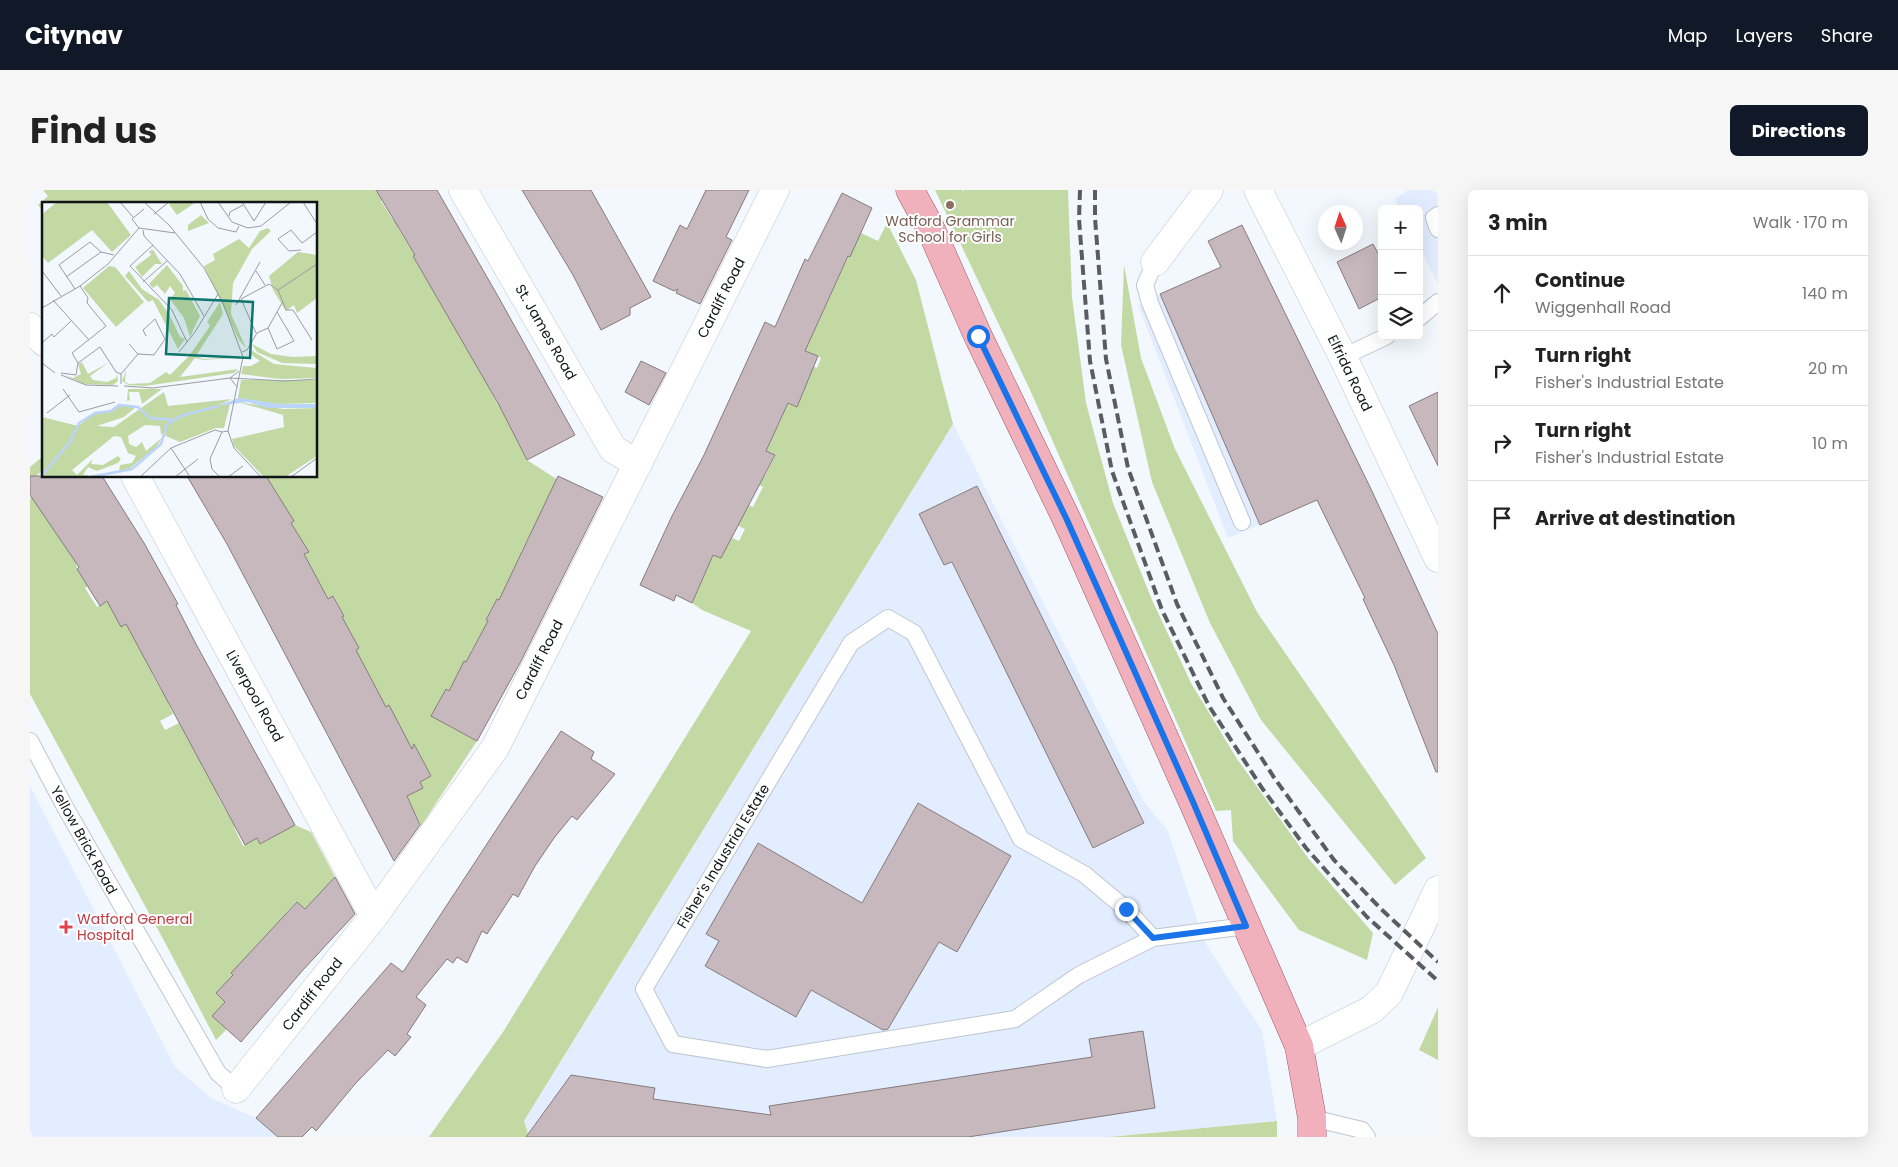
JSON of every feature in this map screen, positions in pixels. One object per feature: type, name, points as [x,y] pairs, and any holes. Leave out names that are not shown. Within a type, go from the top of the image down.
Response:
[{"type":"main road","points":[[910,190],[929,225],[978,336],[1067,520],[1299,1046],[1312,1127]]},
{"type":"street","name":"St. James Road","points":[[464,190],[613,449],[638,464]]},
{"type":"street","name":"Cardiff Road","points":[[236,1089],[374,916],[495,748],[775,190]]},
{"type":"street","points":[[1155,262],[1209,190]]},
{"type":"street","name":"Elfrida Road","points":[[1258,190],[1343,357],[1438,558]]},
{"type":"street","points":[[30,327],[42,340]]},
{"type":"street","name":"Liverpool Road","points":[[136,478],[374,916]]},
{"type":"street","points":[[1299,1046],[1371,1010],[1389,993],[1438,890]]},
{"type":"lane","points":[[1438,215],[1434,218],[1438,229]]},
{"type":"lane","points":[[1155,262],[1145,285],[1150,303],[1242,522]]},
{"type":"lane","points":[[1423,315],[1438,302]]},
{"type":"lane","points":[[1343,357],[1379,340]]},
{"type":"lane","name":"Fisher's Industrial Estate","points":[[1153,938],[1126,909],[1084,874],[1021,839],[914,633],[888,618],[851,643],[644,989],[673,1044],[767,1059],[1015,1019],[1079,975],[1153,938],[1246,926]]},
{"type":"lane","name":"Yellow Brick Road","points":[[30,742],[65,807],[218,1073],[236,1089]]},
{"type":"lane","points":[[1312,1127],[1362,1130],[1367,1137]]},
{"type":"shaded area","points":[[1408,190],[1438,190],[1438,284],[1423,255],[1423,205],[1398,205],[1395,199]]},
{"type":"shaded area","points":[[1184,283],[1284,514],[1228,538],[1138,305]]},
{"type":"shaded area","points":[[953,424],[1144,802],[1168,831],[1204,941],[1262,1031],[1277,1121],[1107,1137],[529,1137],[524,1122]]},
{"type":"shaded area","name":"Watford General Hospital","points":[[30,786],[175,1067],[211,1098],[256,1118],[282,1137],[30,1137]]},
{"type":"green space","points":[[43,190],[376,190],[377,192],[380,190],[394,190],[396,192],[381,201],[393,220],[407,211],[412,219],[398,228],[409,246],[422,238],[428,247],[413,256],[483,377],[496,370],[488,386],[498,405],[512,398],[518,442],[527,460],[558,480],[544,537],[532,531],[521,552],[534,559],[508,605],[497,600],[486,620],[497,627],[477,642],[471,651],[475,667],[464,662],[455,680],[458,696],[446,689],[442,722],[477,741],[421,826],[407,796],[423,788],[420,782],[431,776],[416,769],[388,706],[384,708],[337,660],[359,648],[321,629],[344,616],[334,596],[310,609],[304,598],[322,588],[311,568],[283,567],[308,552],[304,544],[265,538],[294,521],[256,478],[318,478],[318,202],[42,202],[42,210],[38,205],[48,196]]},
{"type":"green space","points":[[935,190],[963,190],[962,194],[964,190],[1068,190],[1072,297],[1086,403],[1113,503],[1152,600],[1191,683],[1237,759],[1308,858],[1373,933],[1367,960],[1299,930],[1233,841],[1231,810],[1216,811],[1031,392]]},
{"type":"green space","points":[[887,223],[916,280],[953,424],[524,1121],[529,1137],[429,1137],[503,1032],[751,631],[702,610],[692,603],[711,554],[721,558],[726,548],[708,527],[739,541],[745,529],[734,524],[722,494],[753,507],[763,487],[735,474],[740,465],[765,476],[775,456],[750,444],[778,426],[783,414],[771,396],[797,407],[805,363],[817,368],[821,358],[795,346],[799,338],[816,327],[839,275],[861,233],[878,241]]},
{"type":"green space","points":[[1124,265],[1141,358],[1175,449],[1257,612],[1426,858],[1395,885],[1261,720],[1210,623],[1152,482],[1121,345]]},
{"type":"green space","points":[[42,457],[42,471],[30,480],[30,467]]},
{"type":"green space","points":[[39,496],[76,561],[77,569],[83,578],[107,563],[113,571],[85,588],[97,607],[123,592],[127,600],[111,609],[121,626],[129,622],[148,637],[136,643],[147,662],[165,666],[152,674],[162,692],[175,685],[181,695],[168,703],[173,714],[160,721],[165,730],[191,717],[187,737],[197,756],[214,759],[202,766],[213,785],[225,779],[230,790],[218,797],[229,816],[241,809],[247,820],[234,827],[243,846],[257,838],[261,844],[295,825],[311,832],[335,877],[305,909],[296,902],[280,920],[281,936],[273,928],[256,946],[240,981],[225,1002],[227,1029],[216,1040],[30,694],[30,498]]},
{"type":"green space","points":[[1438,1007],[1438,1060],[1419,1050]]},
{"type":"green space","points":[[1277,1121],[1277,1137],[1107,1137],[1120,1136]]},
{"type":"building","points":[[376,190],[437,190],[575,435],[527,460],[499,405],[413,256],[415,255]]},
{"type":"building","points":[[522,190],[591,190],[651,297],[630,308],[630,315],[601,330],[573,275]]},
{"type":"building","points":[[706,190],[749,190],[726,237],[732,240],[700,304],[676,293],[678,289],[674,291],[653,281],[680,225],[687,229]]},
{"type":"building","points":[[842,193],[872,208],[805,351],[818,356],[797,407],[788,403],[766,451],[775,455],[721,558],[713,555],[692,603],[676,595],[674,601],[640,585],[672,516],[704,455],[765,322],[775,327],[805,259],[808,261]]},
{"type":"building","points":[[1242,225],[1371,489],[1438,634],[1438,772],[1436,772],[1394,665],[1363,599],[1365,598],[1317,500],[1260,525],[1160,294],[1221,267],[1208,241]]},
{"type":"building","points":[[1373,244],[1378,253],[1378,299],[1359,309],[1337,262]]},
{"type":"building","points":[[641,361],[666,373],[649,405],[625,392]]},
{"type":"building","points":[[1438,392],[1438,466],[1409,406]]},
{"type":"building","points":[[30,476],[42,476],[42,478],[103,478],[144,543],[178,604],[176,605],[196,644],[295,825],[260,844],[257,838],[245,845],[126,624],[121,627],[107,601],[100,606],[77,569],[79,567],[30,495]]},
{"type":"building","points":[[558,476],[603,497],[520,663],[477,741],[431,716],[446,689],[449,691],[488,621],[486,620],[497,599],[499,600]]},
{"type":"building","points":[[188,478],[267,478],[294,521],[291,523],[309,552],[304,554],[328,599],[333,596],[344,616],[342,617],[359,648],[356,650],[386,707],[389,705],[412,749],[414,744],[431,776],[420,782],[423,788],[407,796],[420,825],[394,861],[227,544]]},
{"type":"building","points":[[977,486],[1144,823],[1093,848],[952,562],[944,565],[919,514]]},
{"type":"building","points":[[561,731],[594,752],[591,759],[615,774],[577,820],[572,816],[554,838],[535,866],[518,897],[513,894],[487,934],[482,931],[467,963],[457,957],[453,963],[447,959],[416,997],[426,1005],[407,1034],[411,1037],[395,1056],[388,1050],[355,1084],[316,1131],[312,1127],[302,1137],[278,1137],[256,1118],[391,963],[403,972]]},
{"type":"building","points":[[918,803],[1011,856],[957,952],[939,942],[888,1029],[883,1030],[811,990],[796,1017],[705,966],[719,941],[706,934],[758,843],[862,903]]},
{"type":"building","points":[[335,877],[355,914],[303,970],[241,1042],[212,1016],[225,1002],[216,993],[233,975],[231,973],[297,902],[305,909]]},
{"type":"building","points":[[1143,1031],[1155,1108],[968,1137],[526,1137],[571,1075],[655,1088],[653,1099],[771,1115],[769,1106],[1092,1057],[1089,1039]]},
{"type":"railway","points":[[1080,190],[1079,219],[1090,361],[1112,471],[1162,610],[1209,706],[1262,788],[1306,848],[1367,917],[1438,981]]},
{"type":"railway","points":[[1095,190],[1095,218],[1106,359],[1128,468],[1177,604],[1223,698],[1275,779],[1334,860],[1381,909],[1438,962]]},
{"type":"place","name":"Watford Grammar School for Girls","points":[[950,205]]},
{"type":"place","name":"Watford General Hospital","points":[[66,927]]},
{"type":"route","points":[[978,336],[1067,520],[1193,802],[1246,926],[1153,938],[1126,909]]}]
